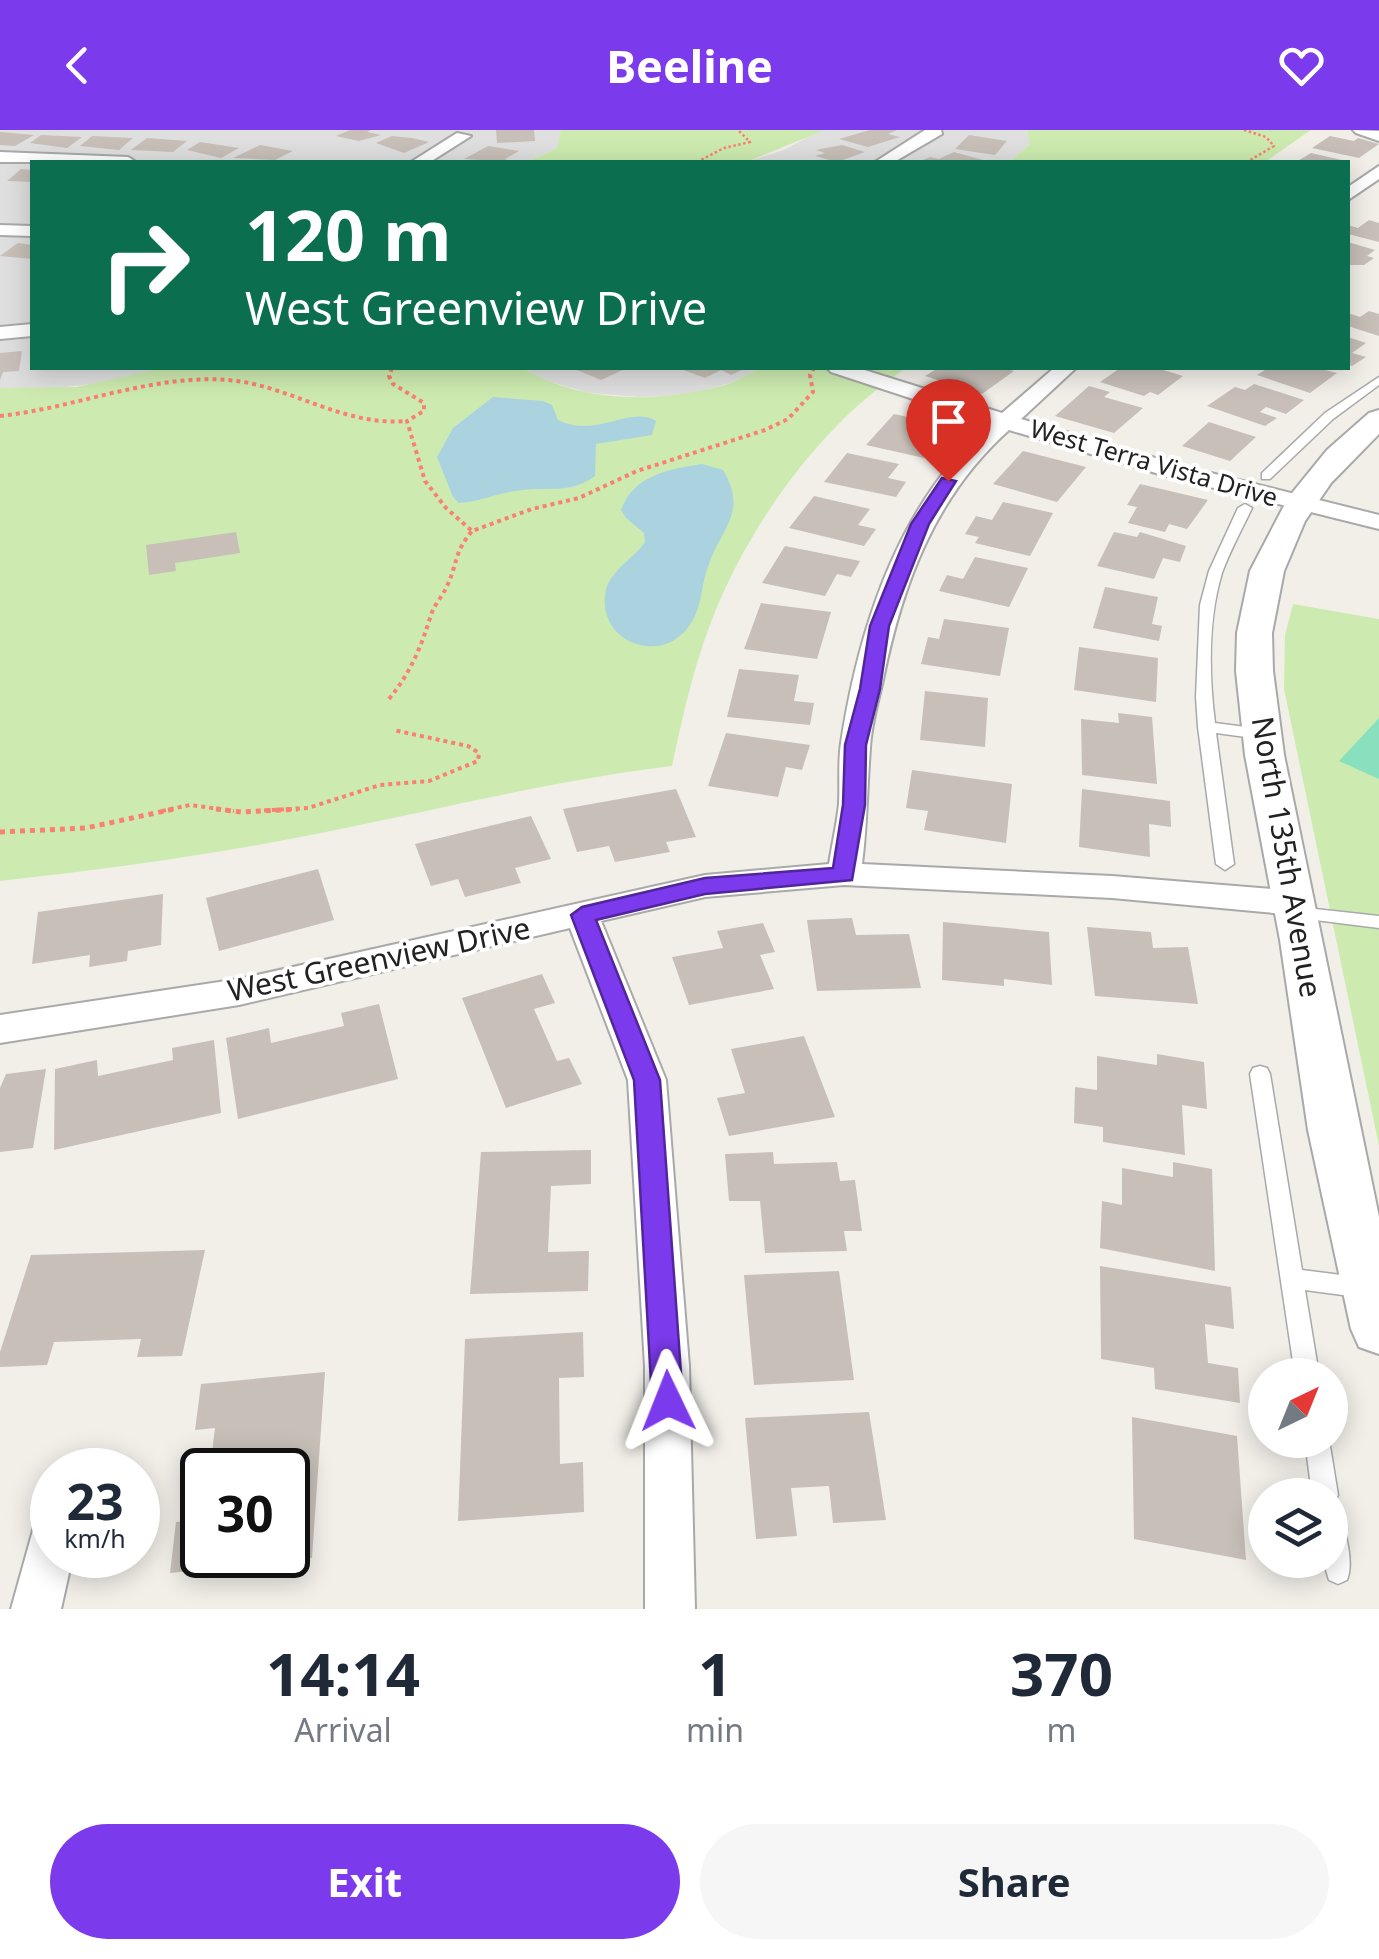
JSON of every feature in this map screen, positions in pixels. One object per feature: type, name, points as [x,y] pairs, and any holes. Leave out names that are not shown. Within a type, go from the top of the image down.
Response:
[{"type":"street","points":[[422,160],[463,136],[429,130]]},
{"type":"street","points":[[887,160],[922,144],[934,134],[933,130]]},
{"type":"street","points":[[1361,130],[1379,136]]},
{"type":"street","points":[[0,157],[77,160]]},
{"type":"street","points":[[1350,193],[1379,171]]},
{"type":"street","points":[[0,230],[30,231]]},
{"type":"street","points":[[0,333],[30,330]]},
{"type":"street","name":"West Terra Vista Drive","points":[[844,370],[1006,420],[1281,490],[1379,522]]},
{"type":"street","points":[[844,874],[854,805],[855,745],[870,689],[880,626],[920,524],[948,481],[1006,420],[1064,370]]},
{"type":"street","name":"North 135th Avenue","points":[[1358,421],[1281,490],[1254,638],[1261,734],[1334,1131],[1375,1309]]},
{"type":"street","name":"West Greenview Drive","points":[[0,1029],[240,992],[705,886],[844,874],[1112,887],[1296,908]]},
{"type":"street","points":[[582,915],[647,1080],[667,1366],[670,1609]]},
{"type":"street","points":[[36,1609],[43,1578]]},
{"type":"lane","points":[[1358,421],[1379,380]]},
{"type":"lane","points":[[1226,864],[1206,727],[1207,605],[1216,571],[1245,508]]},
{"type":"lane","points":[[1206,727],[1261,734]]},
{"type":"lane","points":[[1296,908],[1379,922]]},
{"type":"lane","points":[[1260,1074],[1303,1358]]},
{"type":"lane","points":[[1291,1278],[1375,1309]]},
{"type":"path","points":[[701,160],[724,148],[750,142],[738,130]]},
{"type":"path","points":[[1244,130],[1266,137],[1274,146],[1250,160]]},
{"type":"path","points":[[0,416],[46,412],[180,383],[229,380],[252,383],[270,392],[373,420],[407,422],[424,411],[424,404],[393,384],[388,376],[391,370]]},
{"type":"path","points":[[389,700],[421,648],[431,613],[448,585],[457,549],[472,531],[532,509],[579,498],[648,467],[765,430],[788,419],[813,392],[813,370]]},
{"type":"path","points":[[407,422],[417,436],[416,458],[426,484],[445,509],[472,531]]},
{"type":"path","points":[[0,832],[86,828],[190,805],[242,812],[308,808],[380,785],[428,781],[478,761],[479,753],[468,746],[393,730]]},
{"type":"shaded area","points":[[0,130],[561,130],[563,136],[557,148],[531,160],[30,160],[30,370],[156,370],[111,382],[47,389],[0,388]]},
{"type":"shaded area","points":[[821,130],[1027,130],[1031,143],[1011,160],[752,160],[784,150]]},
{"type":"shaded area","points":[[526,370],[760,370],[687,395],[589,393],[544,380]]},
{"type":"green space","points":[[561,130],[823,131],[751,160],[531,160],[557,148]]},
{"type":"green space","points":[[1027,130],[1311,130],[1268,160],[1011,160],[1030,144]]},
{"type":"green space","points":[[154,370],[527,370],[546,380],[596,394],[648,397],[700,391],[760,370],[903,370],[846,416],[819,445],[749,542],[708,631],[672,766],[541,787],[245,847],[0,881],[0,388],[76,387]]},
{"type":"green space","points":[[1293,604],[1379,619],[1379,1146],[1284,689],[1285,635]]},
{"type":"green space","points":[[1379,718],[1379,779],[1339,761]]},
{"type":"water","points":[[493,397],[543,401],[552,405],[558,420],[572,425],[635,417],[656,421],[652,435],[596,444],[595,476],[585,482],[459,503],[437,457],[453,428]]},
{"type":"water","points":[[702,464],[723,470],[733,508],[709,564],[696,615],[673,641],[659,646],[630,642],[610,622],[605,607],[606,590],[613,576],[645,542],[644,533],[621,510],[634,489],[653,476]]},
{"type":"building","points":[[350,130],[371,130],[367,132],[381,135],[359,141],[336,136]]},
{"type":"building","points":[[496,130],[534,130],[535,141],[497,143]]},
{"type":"building","points":[[870,130],[897,130],[888,134],[900,137],[868,147],[839,139]]},
{"type":"building","points":[[0,132],[34,135],[15,146],[0,145]]},
{"type":"building","points":[[41,135],[82,137],[67,148],[30,143]]},
{"type":"building","points":[[969,135],[1007,141],[995,155],[955,149]]},
{"type":"building","points":[[92,136],[133,138],[119,150],[80,146]]},
{"type":"building","points":[[392,136],[429,142],[404,153],[376,143]]},
{"type":"building","points":[[1330,136],[1379,144],[1359,158],[1312,148]]},
{"type":"building","points":[[147,138],[187,141],[173,152],[131,150]]},
{"type":"building","points":[[200,142],[239,148],[221,158],[187,150]]},
{"type":"building","points":[[260,145],[293,151],[275,160],[233,158]]},
{"type":"building","points":[[842,145],[865,152],[830,160],[815,156],[825,153],[816,150]]},
{"type":"building","points":[[488,146],[519,151],[508,160],[464,159]]},
{"type":"building","points":[[954,152],[983,160],[923,160],[939,159]]},
{"type":"building","points":[[1311,153],[1342,160],[1299,160]]},
{"type":"building","points":[[21,169],[30,170],[30,182],[7,181]]},
{"type":"building","points":[[1369,220],[1379,223],[1379,242],[1350,235],[1350,226],[1358,228]]},
{"type":"building","points":[[18,243],[30,245],[30,259],[0,256]]},
{"type":"building","points":[[1350,243],[1375,250],[1367,256],[1374,258],[1364,265],[1350,265]]},
{"type":"building","points":[[1369,311],[1379,314],[1379,336],[1350,327],[1350,314],[1360,317]]},
{"type":"building","points":[[1350,338],[1366,343],[1352,353],[1366,357],[1352,366]]},
{"type":"building","points":[[22,351],[19,371],[3,372],[0,380],[0,353]]},
{"type":"building","points":[[577,370],[623,370],[601,380]]},
{"type":"building","points":[[683,370],[721,370],[705,378]]},
{"type":"building","points":[[935,370],[1014,371],[982,394],[925,376]]},
{"type":"building","points":[[1117,370],[1164,370],[1183,376],[1158,395],[1150,392],[1144,396],[1100,382]]},
{"type":"building","points":[[1265,370],[1337,373],[1310,393],[1257,375]]},
{"type":"building","points":[[1254,384],[1304,400],[1286,414],[1266,407],[1260,412],[1277,418],[1265,426],[1207,406],[1235,387],[1245,390]]},
{"type":"building","points":[[1089,386],[1110,392],[1104,397],[1143,408],[1114,433],[1055,416]]},
{"type":"building","points":[[894,414],[949,426],[937,440],[924,437],[920,442],[936,445],[924,458],[866,445]]},
{"type":"building","points":[[1209,422],[1256,437],[1230,461],[1182,446]]},
{"type":"building","points":[[1023,451],[1086,467],[1057,502],[993,484]]},
{"type":"building","points":[[847,453],[899,464],[888,478],[906,482],[896,497],[824,482]]},
{"type":"building","points":[[1140,484],[1208,500],[1187,529],[1169,524],[1165,532],[1128,523],[1137,507],[1127,505]]},
{"type":"building","points":[[814,496],[870,509],[858,525],[876,529],[864,546],[789,528]]},
{"type":"building","points":[[1003,502],[1053,513],[1030,556],[975,543],[979,537],[965,534],[976,516],[992,520]]},
{"type":"building","points":[[236,532],[240,553],[175,563],[176,571],[149,575],[146,545]]},
{"type":"building","points":[[1114,532],[1137,537],[1140,532],[1186,546],[1180,562],[1163,558],[1154,579],[1097,566]]},
{"type":"building","points":[[785,546],[860,561],[851,577],[837,574],[825,596],[762,583]]},
{"type":"building","points":[[975,557],[1028,568],[1009,607],[939,591],[947,575],[963,579]]},
{"type":"building","points":[[1105,587],[1158,597],[1152,624],[1162,626],[1159,641],[1093,628]]},
{"type":"building","points":[[761,603],[831,612],[817,659],[744,649]]},
{"type":"building","points":[[944,619],[1009,628],[1000,676],[921,664],[928,637],[939,639]]},
{"type":"building","points":[[1079,647],[1158,658],[1156,702],[1074,690]]},
{"type":"building","points":[[739,669],[799,675],[794,701],[814,703],[810,725],[727,717]]},
{"type":"building","points":[[925,691],[988,698],[985,747],[920,740]]},
{"type":"building","points":[[1118,713],[1152,717],[1157,784],[1082,775],[1081,719],[1119,723]]},
{"type":"building","points":[[726,733],[810,745],[802,770],[786,767],[778,797],[708,786]]},
{"type":"building","points":[[912,770],[1012,784],[1006,843],[924,830],[928,811],[906,808]]},
{"type":"building","points":[[676,789],[696,837],[666,842],[670,852],[615,862],[609,846],[577,852],[563,809]]},
{"type":"building","points":[[1082,789],[1170,801],[1171,827],[1149,824],[1150,857],[1079,847]]},
{"type":"building","points":[[531,816],[551,859],[515,868],[521,883],[465,897],[458,879],[431,886],[415,844]]},
{"type":"building","points":[[318,869],[334,920],[219,951],[206,898]]},
{"type":"building","points":[[163,894],[161,945],[128,951],[127,961],[89,967],[90,955],[32,964],[38,912]]},
{"type":"building","points":[[852,918],[856,935],[909,934],[921,988],[817,991],[807,920]]},
{"type":"building","points":[[943,922],[1049,932],[1052,985],[1004,979],[1004,986],[942,980]]},
{"type":"building","points":[[763,923],[775,952],[760,955],[774,989],[689,1005],[672,957],[723,948],[717,931]]},
{"type":"building","points":[[1087,927],[1151,932],[1153,948],[1188,947],[1198,1004],[1095,996]]},
{"type":"building","points":[[542,974],[555,1003],[534,1009],[557,1061],[569,1058],[582,1084],[506,1108],[462,998]]},
{"type":"building","points":[[379,1004],[398,1079],[238,1119],[226,1038],[269,1028],[271,1043],[344,1026],[341,1013]]},
{"type":"building","points":[[804,1036],[835,1117],[729,1136],[717,1098],[745,1093],[731,1049]]},
{"type":"building","points":[[214,1040],[221,1113],[54,1150],[55,1069],[97,1060],[98,1076],[173,1060],[172,1048]]},
{"type":"building","points":[[1157,1054],[1204,1062],[1207,1109],[1182,1105],[1185,1155],[1103,1142],[1103,1127],[1074,1123],[1075,1087],[1097,1090],[1097,1056],[1157,1065]]},
{"type":"building","points":[[46,1069],[33,1148],[0,1152],[0,1088],[6,1074]]},
{"type":"building","points":[[591,1150],[591,1184],[551,1186],[548,1252],[589,1251],[588,1291],[470,1294],[481,1152]]},
{"type":"building","points":[[773,1152],[774,1164],[837,1162],[840,1181],[855,1180],[862,1231],[844,1231],[847,1251],[765,1253],[760,1201],[729,1201],[725,1154]]},
{"type":"building","points":[[1173,1162],[1212,1169],[1215,1271],[1100,1248],[1102,1201],[1122,1205],[1122,1168],[1173,1177]]},
{"type":"building","points":[[205,1250],[182,1356],[137,1357],[141,1339],[54,1342],[47,1365],[0,1367],[0,1352],[31,1255]]},
{"type":"building","points":[[1100,1266],[1231,1287],[1234,1329],[1205,1324],[1208,1363],[1238,1368],[1240,1403],[1155,1389],[1154,1368],[1101,1359]]},
{"type":"building","points":[[839,1271],[854,1380],[754,1385],[744,1275]]},
{"type":"building","points":[[583,1332],[584,1377],[559,1378],[560,1464],[583,1462],[584,1512],[458,1521],[465,1339]]},
{"type":"building","points":[[325,1372],[312,1558],[310,1448],[213,1448],[215,1428],[195,1430],[201,1384]]},
{"type":"building","points":[[869,1412],[886,1520],[833,1523],[829,1486],[791,1488],[797,1536],[756,1539],[745,1418]]},
{"type":"building","points":[[1132,1417],[1237,1436],[1246,1560],[1134,1539]]},
{"type":"building","points":[[176,1522],[180,1522],[180,1572],[170,1573]]},
{"type":"route","points":[[668,1401],[647,1080],[582,915],[705,886],[844,874],[854,805],[855,745],[870,689],[880,626],[920,524],[948,481]]}]
